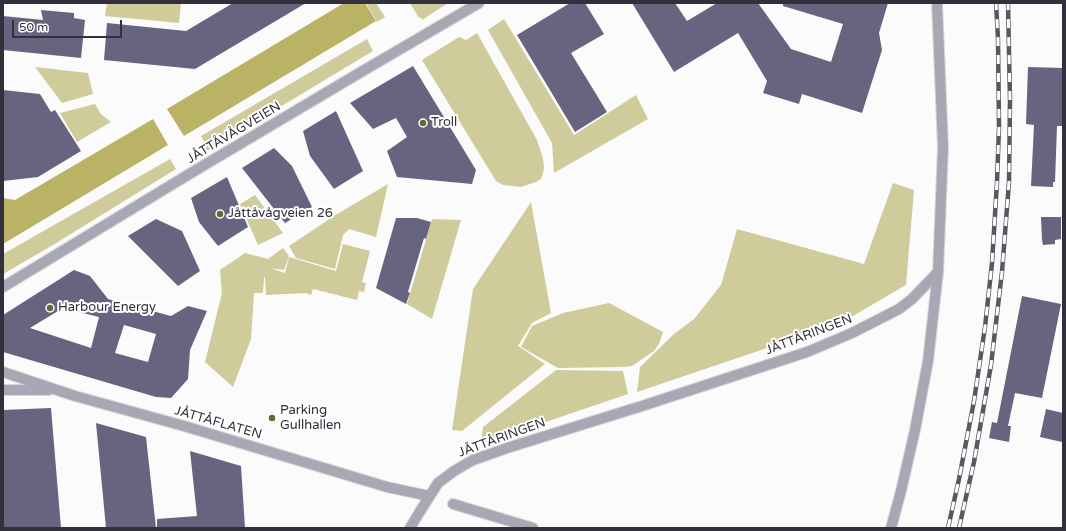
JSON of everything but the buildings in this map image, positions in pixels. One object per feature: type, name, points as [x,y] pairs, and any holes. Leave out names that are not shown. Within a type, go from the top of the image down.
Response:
[{"type":"street","name":"JÅTTÅVÅGVEIEN","points":[[3,287],[361,72],[479,3]]},
{"type":"street","points":[[891,528],[905,476],[928,361],[938,272],[943,147],[937,3]]},
{"type":"street","name":"JÅTTÅRINGEN","points":[[429,496],[438,484],[454,471],[473,460],[506,448],[649,404],[807,352],[852,333],[899,309],[912,299],[938,272]]},
{"type":"street","name":"JÅTTÅFLATEN","points":[[3,372],[75,396],[191,428],[387,487],[429,496]]},
{"type":"street","name":"JÅTTÅFLATEN","points":[[3,390],[57,390]]},
{"type":"street","points":[[410,528],[429,496]]},
{"type":"street","points":[[452,504],[533,528]]},
{"type":"shaded area","points":[[107,3],[181,3],[179,23],[105,16]]},
{"type":"shaded area","points":[[344,3],[365,3],[376,21],[184,136],[167,109]]},
{"type":"shaded area","points":[[366,3],[376,3],[385,17],[377,22]]},
{"type":"shaded area","points":[[410,3],[448,3],[422,20],[421,17],[419,18]]},
{"type":"shaded area","points":[[504,19],[574,135],[636,95],[648,119],[554,173],[552,143],[488,30]]},
{"type":"shaded area","points":[[477,33],[537,140],[543,158],[544,168],[541,179],[536,182],[521,187],[503,185],[496,181],[422,60],[459,37],[466,40]]},
{"type":"shaded area","points":[[367,39],[373,51],[202,154],[207,146],[201,136]]},
{"type":"shaded area","points":[[35,67],[88,73],[93,94],[62,103]]},
{"type":"shaded area","points":[[95,104],[101,114],[111,122],[77,142],[60,113]]},
{"type":"shaded area","points":[[153,119],[168,145],[3,244],[3,198],[15,200]]},
{"type":"shaded area","points":[[170,159],[176,169],[3,274],[3,254]]},
{"type":"shaded area","points":[[893,183],[914,190],[906,285],[841,323],[637,392],[640,367],[674,334],[694,319],[721,285],[737,229],[864,264]]},
{"type":"shaded area","points":[[388,184],[376,237],[349,229],[343,235],[335,269],[296,258],[289,246],[337,214]]},
{"type":"shaded area","points":[[255,195],[283,233],[258,245],[240,204]]},
{"type":"shaded area","points":[[531,202],[551,313],[532,323],[518,346],[545,364],[462,431],[452,430],[473,289]]},
{"type":"shaded area","points":[[432,219],[461,220],[432,319],[407,304]]},
{"type":"shaded area","points":[[343,244],[370,251],[362,282],[366,283],[364,292],[359,291],[357,300],[313,289],[311,295],[306,293],[266,295],[264,277],[263,293],[254,293],[251,339],[233,387],[205,362],[222,293],[220,270],[245,253],[268,259],[283,248],[289,256],[284,270],[270,268],[285,273],[289,257],[336,271]]},
{"type":"shaded area","points":[[609,303],[663,332],[659,344],[654,351],[632,366],[558,368],[521,347],[532,326],[563,313]]},
{"type":"shaded area","points":[[556,370],[623,371],[628,394],[481,444],[483,427]]},
{"type":"railway","points":[[948,528],[974,401],[985,327],[992,263],[999,127],[996,3]]},
{"type":"railway","points":[[959,528],[974,462],[991,365],[1002,272],[1009,182],[1010,100],[1008,3]]},
{"type":"place","name":"Troll","points":[[423,123]]},
{"type":"place","name":"Jåttåvågveien 26","points":[[220,214]]},
{"type":"place","name":"Harbour Energy","points":[[50,308]]},
{"type":"place","name":"Parking Gullhallen","points":[[272,418]]}]
